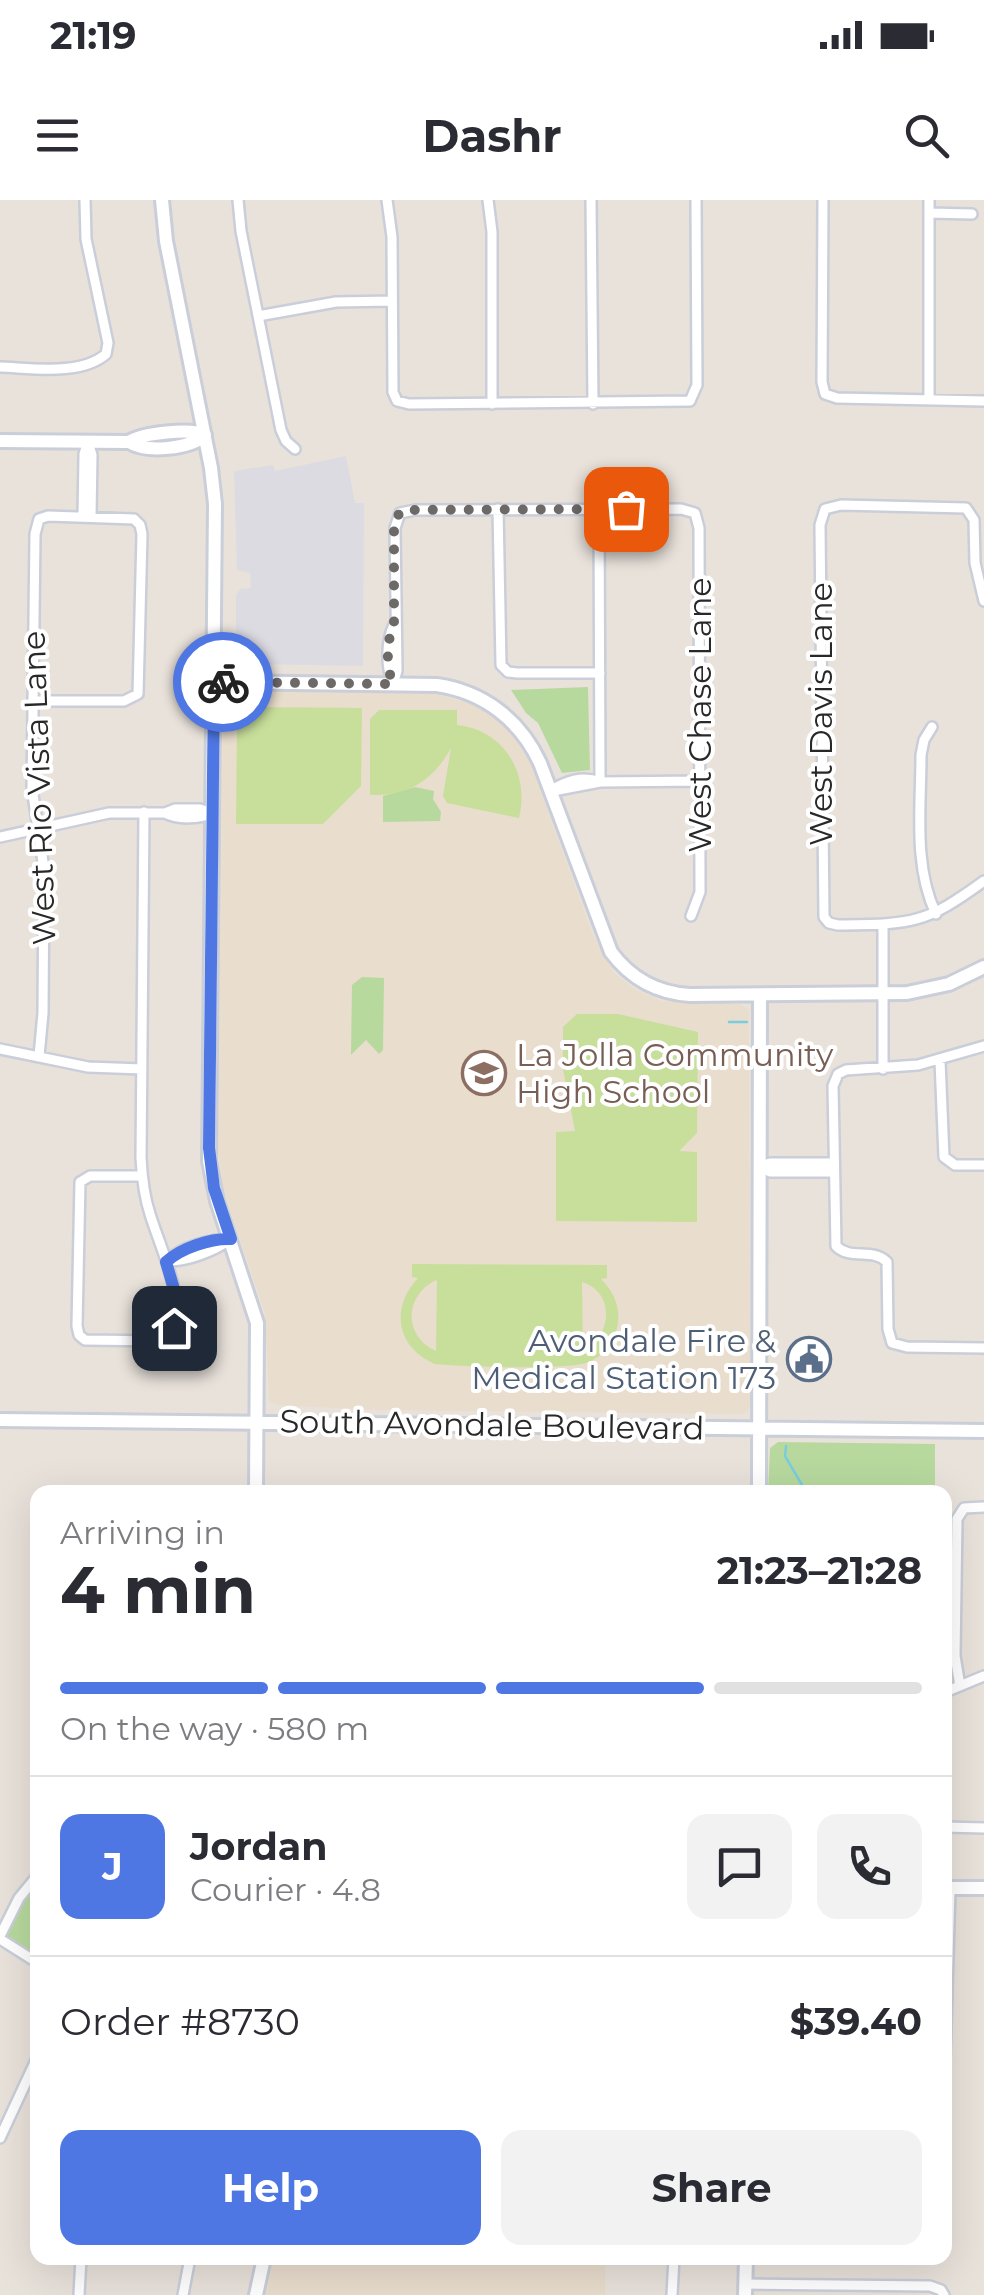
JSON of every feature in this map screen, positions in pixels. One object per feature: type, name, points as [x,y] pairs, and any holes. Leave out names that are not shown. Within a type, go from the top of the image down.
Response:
[{"type":"street","points":[[0,367],[68,367],[97,361],[106,354],[108,343],[86,239],[85,200]]},
{"type":"street","points":[[162,200],[166,241],[215,504],[210,1161],[214,1188],[256,1317],[256,1485]]},
{"type":"street","points":[[238,200],[281,430],[295,448]]},
{"type":"street","points":[[386,200],[392,237],[392,386],[397,401],[409,404],[682,404],[693,398],[697,385],[696,200]]},
{"type":"street","points":[[488,200],[492,232],[492,404]]},
{"type":"street","points":[[591,200],[594,404]]},
{"type":"street","points":[[824,200],[822,382],[826,394],[837,398],[984,401]]},
{"type":"street","points":[[929,400],[930,200]]},
{"type":"street","points":[[929,213],[972,214]]},
{"type":"street","points":[[258,316],[328,303],[392,300]]},
{"type":"street","points":[[0,441],[130,442],[141,436],[193,431],[205,435]]},
{"type":"street","points":[[33,701],[124,702],[135,698],[140,690],[142,534],[137,521],[124,516],[87,516],[84,454],[88,442]]},
{"type":"street","name":"West Davis Lane","points":[[882,924],[834,924],[826,920],[822,908],[820,525],[825,509],[841,504],[957,506],[970,511],[984,602]]},
{"type":"street","points":[[393,684],[389,638],[394,625],[394,528],[400,513],[599,509],[600,782]]},
{"type":"street","name":"West Chase Lane","points":[[599,509],[681,509],[695,513],[699,523],[700,892],[691,916]]},
{"type":"street","points":[[498,510],[498,654],[504,670],[517,674],[600,673]]},
{"type":"street","name":"West Rio Vista Lane","points":[[39,1056],[44,869],[32,788],[35,534],[39,520],[48,516],[87,516]]},
{"type":"street","points":[[214,682],[448,687],[490,704],[526,738],[550,791],[604,939],[627,971],[646,984],[676,994],[882,994],[938,987],[984,967]]},
{"type":"street","points":[[932,727],[921,755],[921,858],[924,885],[936,914]]},
{"type":"street","points":[[550,791],[600,782],[700,782]]},
{"type":"street","points":[[0,837],[101,814],[200,809],[213,814]]},
{"type":"street","points":[[142,1176],[82,1178],[77,1326],[82,1338],[158,1342],[170,1339],[174,1328],[174,1294],[142,1176],[144,812]]},
{"type":"street","points":[[883,1068],[882,924],[906,923],[936,914],[984,880]]},
{"type":"street","points":[[759,1485],[760,995]]},
{"type":"street","points":[[984,1046],[940,1061],[850,1070],[838,1074],[834,1086],[834,1237],[838,1249],[885,1258],[892,1342],[902,1347],[984,1348]]},
{"type":"street","points":[[0,1048],[88,1067],[142,1069]]},
{"type":"street","points":[[940,1061],[943,1148],[947,1161],[955,1165],[984,1165]]},
{"type":"street","points":[[760,1167],[770,1163],[834,1168]]},
{"type":"street","points":[[166,1262],[175,1254],[218,1239],[231,1239]]},
{"type":"street","name":"South Avondale Boulevard","points":[[0,1420],[984,1431]]},
{"type":"street","points":[[960,1686],[955,1656],[957,1524],[960,1511],[984,1507]]},
{"type":"street","points":[[952,1689],[984,1676]]},
{"type":"street","points":[[952,1828],[984,1828]]},
{"type":"street","points":[[30,1885],[19,1898],[0,1938],[30,1958]]},
{"type":"street","points":[[952,1888],[984,1888]]},
{"type":"street","points":[[0,2138],[30,2073]]},
{"type":"street","points":[[79,2295],[81,2265]]},
{"type":"street","points":[[183,2295],[189,2265]]},
{"type":"street","points":[[256,2295],[262,2265]]},
{"type":"street","points":[[672,2295],[674,2265]]},
{"type":"street","points":[[745,2289],[930,2286],[942,2292]]},
{"type":"shaded area","points":[[346,456],[355,503],[364,503],[363,666],[248,664],[236,652],[236,595],[240,589],[251,588],[250,573],[237,570],[234,471],[273,465],[275,471]]},
{"type":"shaded area","name":"La Jolla Community High School","points":[[228,693],[436,694],[471,704],[493,717],[513,736],[529,760],[593,935],[613,972],[634,989],[662,1001],[740,1004],[749,1010],[747,1412],[370,1410],[276,1405],[269,1400],[265,1314],[225,1195],[218,1152],[223,702]]},
{"type":"shaded area","points":[[272,2265],[605,2265],[605,2295],[266,2295]]},
{"type":"green space","points":[[588,687],[590,770],[562,773],[538,723],[511,690]]},
{"type":"green space","points":[[246,707],[362,708],[361,786],[323,824],[236,824],[237,716]]},
{"type":"green space","points":[[379,710],[457,710],[457,725],[488,735],[510,756],[521,785],[519,818],[447,803],[443,796],[451,748],[436,769],[418,784],[396,793],[370,795],[370,719]]},
{"type":"green space","points":[[415,787],[434,791],[440,821],[383,822],[383,796]]},
{"type":"green space","points":[[362,977],[384,978],[383,1050],[379,1054],[366,1040],[351,1055],[352,985]]},
{"type":"green space","points":[[577,1014],[618,1014],[698,1032],[697,1133],[679,1151],[697,1152],[697,1222],[556,1221],[556,1132],[575,1131],[563,1069],[563,1027]]},
{"type":"green space","points":[[412,1264],[607,1265],[607,1278],[601,1279],[617,1304],[617,1329],[604,1352],[586,1363],[535,1367],[435,1364],[412,1348],[401,1326],[403,1302],[418,1278],[412,1277]],"holes":[[[437,1281],[436,1351],[418,1336],[412,1316],[418,1296]],[[582,1282],[601,1295],[606,1315],[600,1336],[583,1352]]]},
{"type":"green space","points":[[778,1442],[935,1444],[935,1485],[768,1485],[770,1448]]},
{"type":"green space","points":[[30,1887],[30,1958],[0,1936]]},
{"type":"waterway","points":[[729,1022],[747,1022]]},
{"type":"waterway","points":[[786,1446],[785,1456],[802,1485]]},
{"type":"way so far","points":[[223,682],[393,684],[389,638],[394,625],[394,528],[396,517],[404,510],[626,509]]},
{"type":"place","name":"La Jolla Community High School","points":[[484,1073]]},
{"type":"place","name":"Avondale Fire & Medical Station 173","points":[[809,1359]]},
{"type":"route","points":[[174,1328],[173,1286],[166,1262],[175,1254],[218,1239],[231,1239],[214,1188],[209,1148],[214,682],[223,682]]}]
